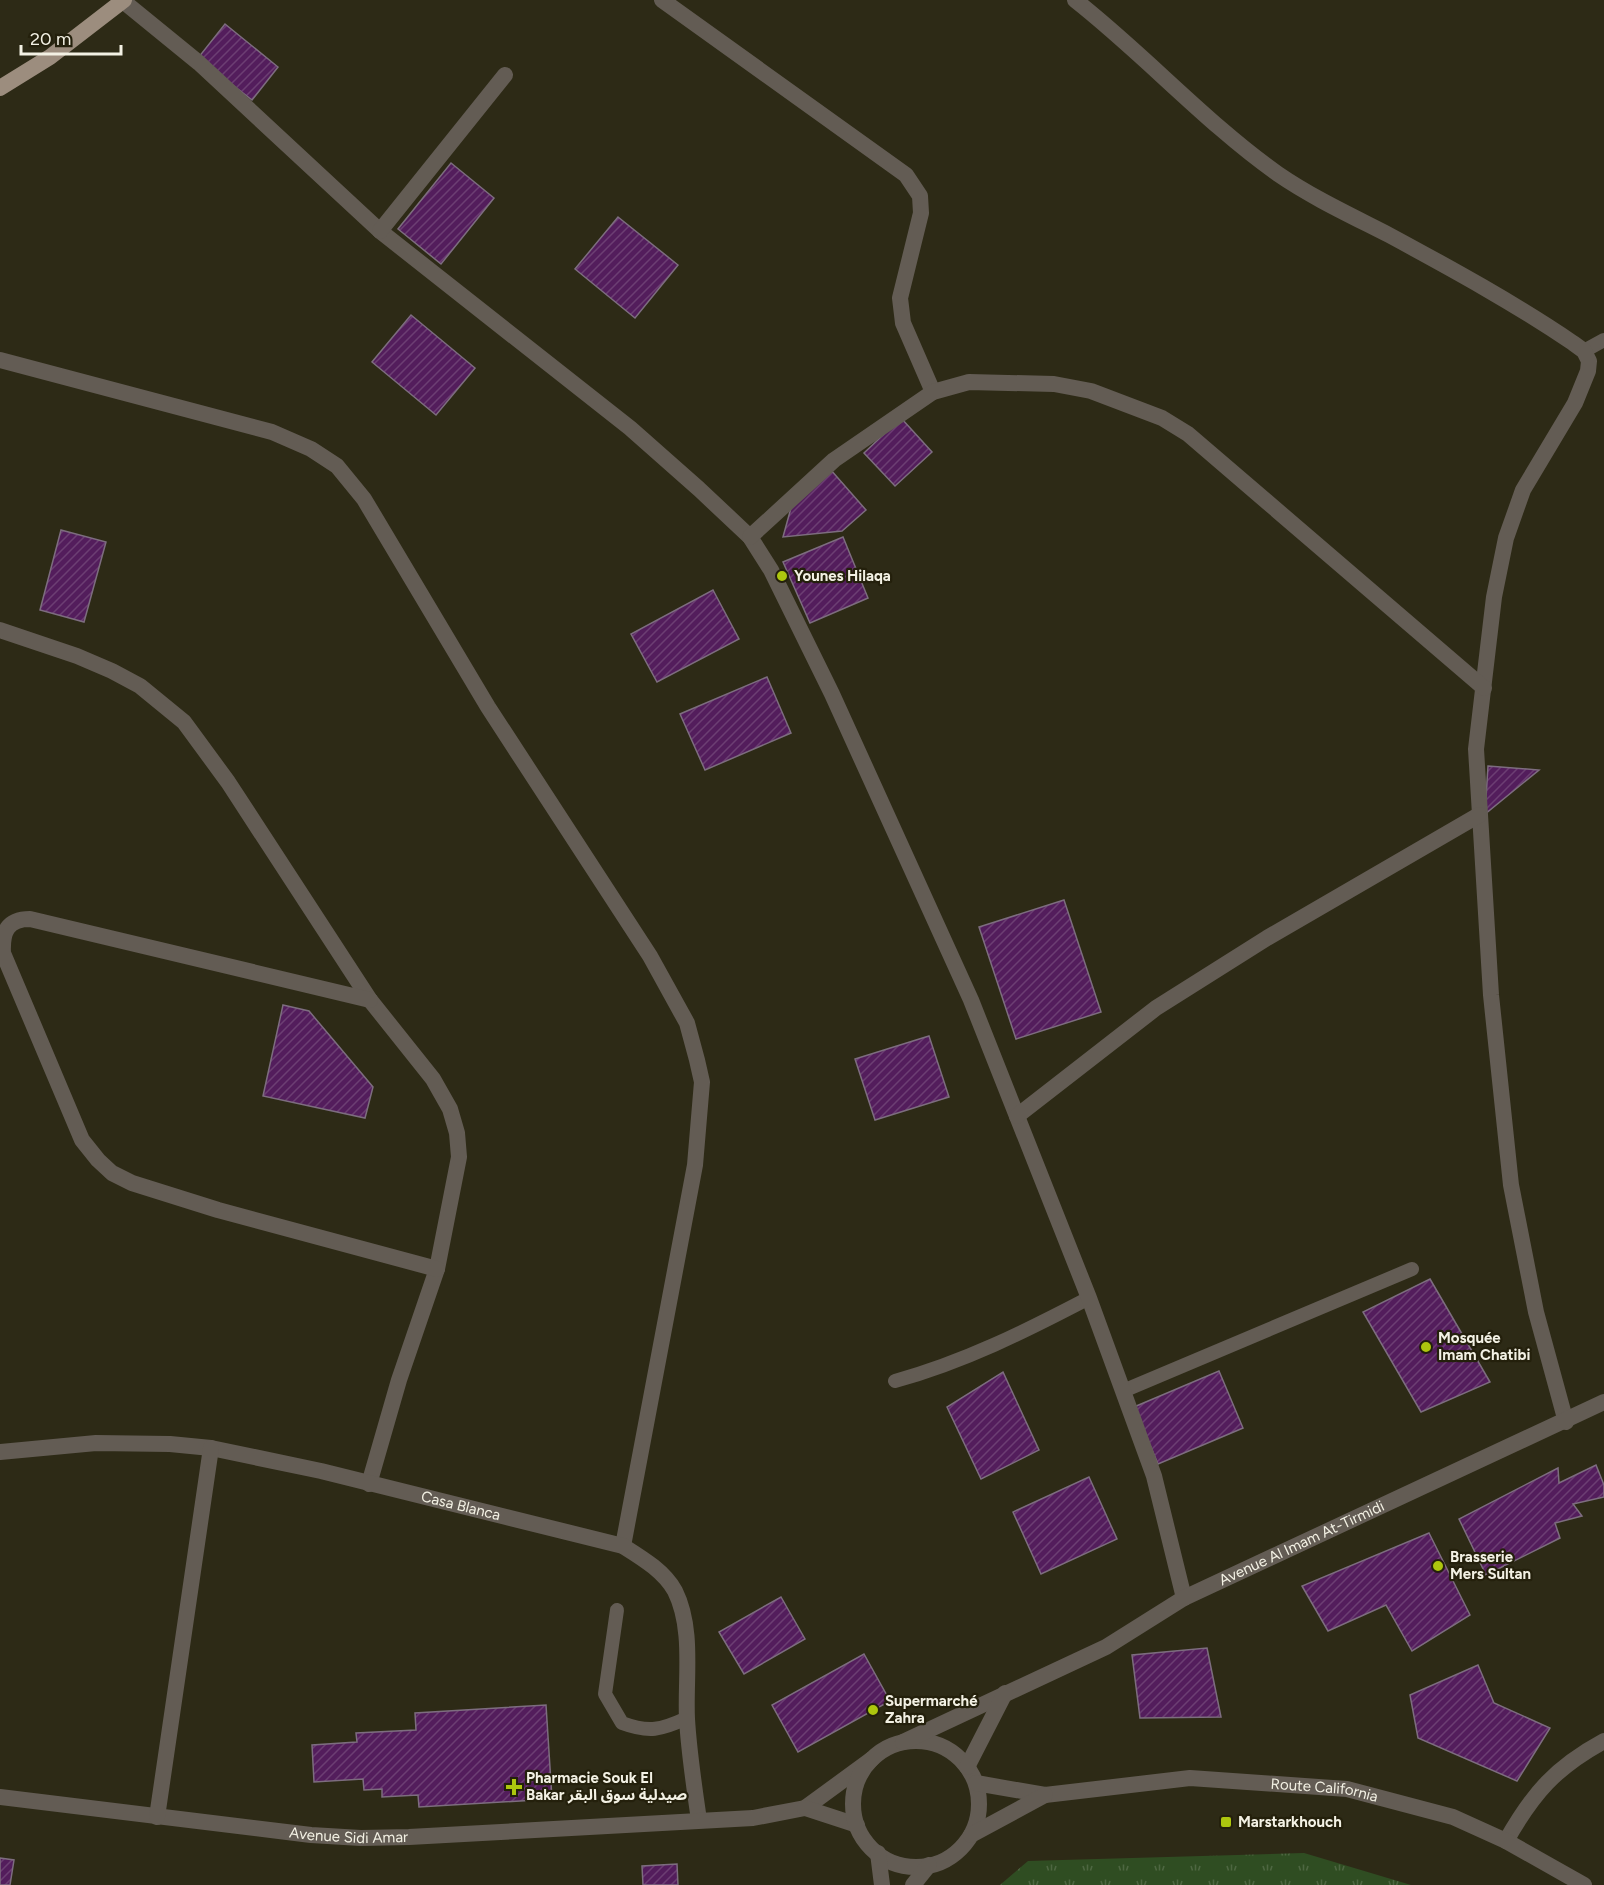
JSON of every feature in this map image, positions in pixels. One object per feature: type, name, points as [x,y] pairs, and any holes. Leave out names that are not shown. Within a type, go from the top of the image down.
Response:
[{"type":"main road","points":[[0,88],[50,57],[123,1]]},
{"type":"street","points":[[662,0],[906,175],[920,196],[921,213],[900,298],[903,323],[933,392]]},
{"type":"street","points":[[1075,0],[1123,38],[1244,148],[1279,174],[1338,210],[1463,275],[1548,325],[1584,351],[1589,361],[1584,386],[1530,476],[1506,538],[1494,597],[1476,749],[1491,995],[1511,1185],[1536,1312],[1566,1422]]},
{"type":"street","points":[[123,1],[199,63],[380,231],[630,428],[750,537],[771,570],[832,694],[942,934],[1017,1116],[1089,1298],[1154,1476],[1184,1598]]},
{"type":"street","points":[[380,231],[505,75]]},
{"type":"street","points":[[0,360],[272,432],[311,449],[337,466],[364,499],[488,707],[650,956],[687,1023],[702,1082],[696,1155],[623,1546]]},
{"type":"street","points":[[750,537],[834,460],[933,392],[969,382],[1054,384],[1091,391],[1162,418],[1218,458],[1247,486],[1484,688]]},
{"type":"street","points":[[0,630],[77,656],[112,671],[140,686],[184,722],[228,782],[370,1000],[433,1079],[450,1109],[457,1133],[458,1167],[437,1269],[399,1380],[369,1484]]},
{"type":"street","points":[[1017,1116],[1156,1008],[1267,938],[1479,815]]},
{"type":"street","points":[[370,1000],[30,919],[14,921],[5,929],[2,937],[3,953],[82,1140],[112,1173],[132,1183],[218,1210],[437,1269]]},
{"type":"street","name":"Avenue Al Imam At-Tirmidi","points":[[903,1742],[1106,1647],[1184,1598],[1566,1422],[1604,1402]]},
{"type":"street","name":"Casa Blanca","points":[[0,1452],[96,1443],[170,1444],[211,1449],[369,1484],[623,1546],[650,1564],[675,1592],[687,1644],[687,1718],[699,1820]]},
{"type":"street","points":[[157,1817],[211,1449]]},
{"type":"street","points":[[967,1767],[1005,1693]]},
{"type":"street","points":[[1506,1840],[1525,1808],[1566,1763],[1604,1741]]},
{"type":"street","points":[[699,1820],[753,1818],[805,1809],[886,1748],[903,1742],[939,1745],[954,1754],[967,1767],[976,1783],[979,1800],[977,1818],[971,1835],[960,1849],[946,1859],[929,1865],[911,1866],[894,1862],[878,1853],[865,1841],[857,1825],[853,1807],[855,1790],[861,1773],[872,1759]]},
{"type":"street","name":"Route California","points":[[976,1783],[1045,1795],[1190,1778],[1347,1789],[1453,1817],[1506,1840],[1584,1885]]},
{"type":"street","name":"Route California","points":[[971,1835],[1045,1795]]},
{"type":"street","name":"Avenue Sidi Amar","points":[[0,1797],[157,1817],[362,1838],[552,1830],[699,1820]]},
{"type":"street","points":[[805,1809],[857,1825]]},
{"type":"street","points":[[878,1853],[882,1885]]},
{"type":"street","points":[[913,1885],[929,1865]]},
{"type":"lane","points":[[1584,351],[1604,340]]},
{"type":"lane","points":[[1123,1391],[1412,1269]]},
{"type":"lane","points":[[895,1381],[940,1368],[986,1349],[1089,1298]]},
{"type":"lane","points":[[617,1610],[605,1694],[622,1723],[640,1730],[664,1729],[687,1718]]},
{"type":"green space","points":[[1304,1853],[1411,1885],[1000,1885],[1028,1861]]},
{"type":"building","points":[[225,24],[278,67],[252,100],[198,58]]},
{"type":"building","points":[[451,163],[494,198],[441,264],[398,229]]},
{"type":"building","points":[[618,217],[678,265],[635,318],[575,269]]},
{"type":"building","points":[[411,315],[475,368],[436,415],[372,362]]},
{"type":"building","points":[[901,418],[932,452],[895,486],[864,453]]},
{"type":"building","points":[[830,469],[866,510],[842,531],[783,537],[794,497]]},
{"type":"building","points":[[61,530],[106,542],[84,622],[40,610]]},
{"type":"building","points":[[843,537],[868,598],[810,623],[783,562]]},
{"type":"building","points":[[713,590],[739,639],[657,682],[631,634]]},
{"type":"building","points":[[767,677],[791,733],[705,770],[680,714]]},
{"type":"building","points":[[1488,766],[1539,770],[1485,814]]},
{"type":"building","points":[[1064,900],[1101,1012],[1016,1039],[979,927]]},
{"type":"building","points":[[283,1005],[309,1011],[373,1087],[365,1118],[263,1096]]},
{"type":"building","points":[[929,1036],[949,1097],[875,1120],[855,1059]]},
{"type":"building","name":"Mosquée Imam Chatibi","points":[[1430,1279],[1490,1382],[1421,1412],[1363,1312]]},
{"type":"building","points":[[1219,1371],[1243,1428],[1158,1464],[1134,1407]]},
{"type":"building","points":[[1003,1372],[1039,1450],[981,1479],[947,1407]]},
{"type":"building","points":[[1596,1465],[1604,1485],[1604,1497],[1573,1504],[1582,1516],[1555,1523],[1560,1538],[1486,1575],[1459,1519],[1558,1468],[1559,1483]]},
{"type":"building","points":[[1089,1477],[1117,1539],[1041,1574],[1013,1512]]},
{"type":"building","points":[[1429,1533],[1470,1615],[1412,1651],[1386,1605],[1328,1631],[1302,1586]]},
{"type":"building","points":[[781,1597],[805,1639],[744,1674],[719,1632]]},
{"type":"building","points":[[1207,1648],[1221,1717],[1140,1718],[1132,1655]]},
{"type":"building","points":[[864,1654],[890,1701],[798,1752],[772,1705]]},
{"type":"building","points":[[1478,1665],[1494,1703],[1550,1728],[1517,1781],[1418,1738],[1410,1695]]},
{"type":"building","points":[[546,1705],[552,1799],[419,1807],[418,1795],[382,1797],[382,1789],[364,1790],[363,1779],[314,1782],[312,1745],[357,1742],[356,1733],[416,1730],[415,1713]]},
{"type":"building","points":[[0,1858],[14,1860],[10,1885],[0,1885]]},
{"type":"building","points":[[677,1864],[678,1885],[643,1885],[642,1866]]},
{"type":"place","name":"Younes Hilaqa","points":[[782,576]]},
{"type":"place","name":"Mosquée Imam Chatibi","points":[[1426,1347]]},
{"type":"place","name":"Brasserie Mers Sultan","points":[[1438,1566]]},
{"type":"place","name":"Supermarché Zahra","points":[[873,1710]]},
{"type":"place","name":"Pharmacie Souk El Bakar صيدلية سوق البقر","points":[[514,1787]]},
{"type":"place","name":"Marstarkhouch","points":[[1226,1822]]}]
